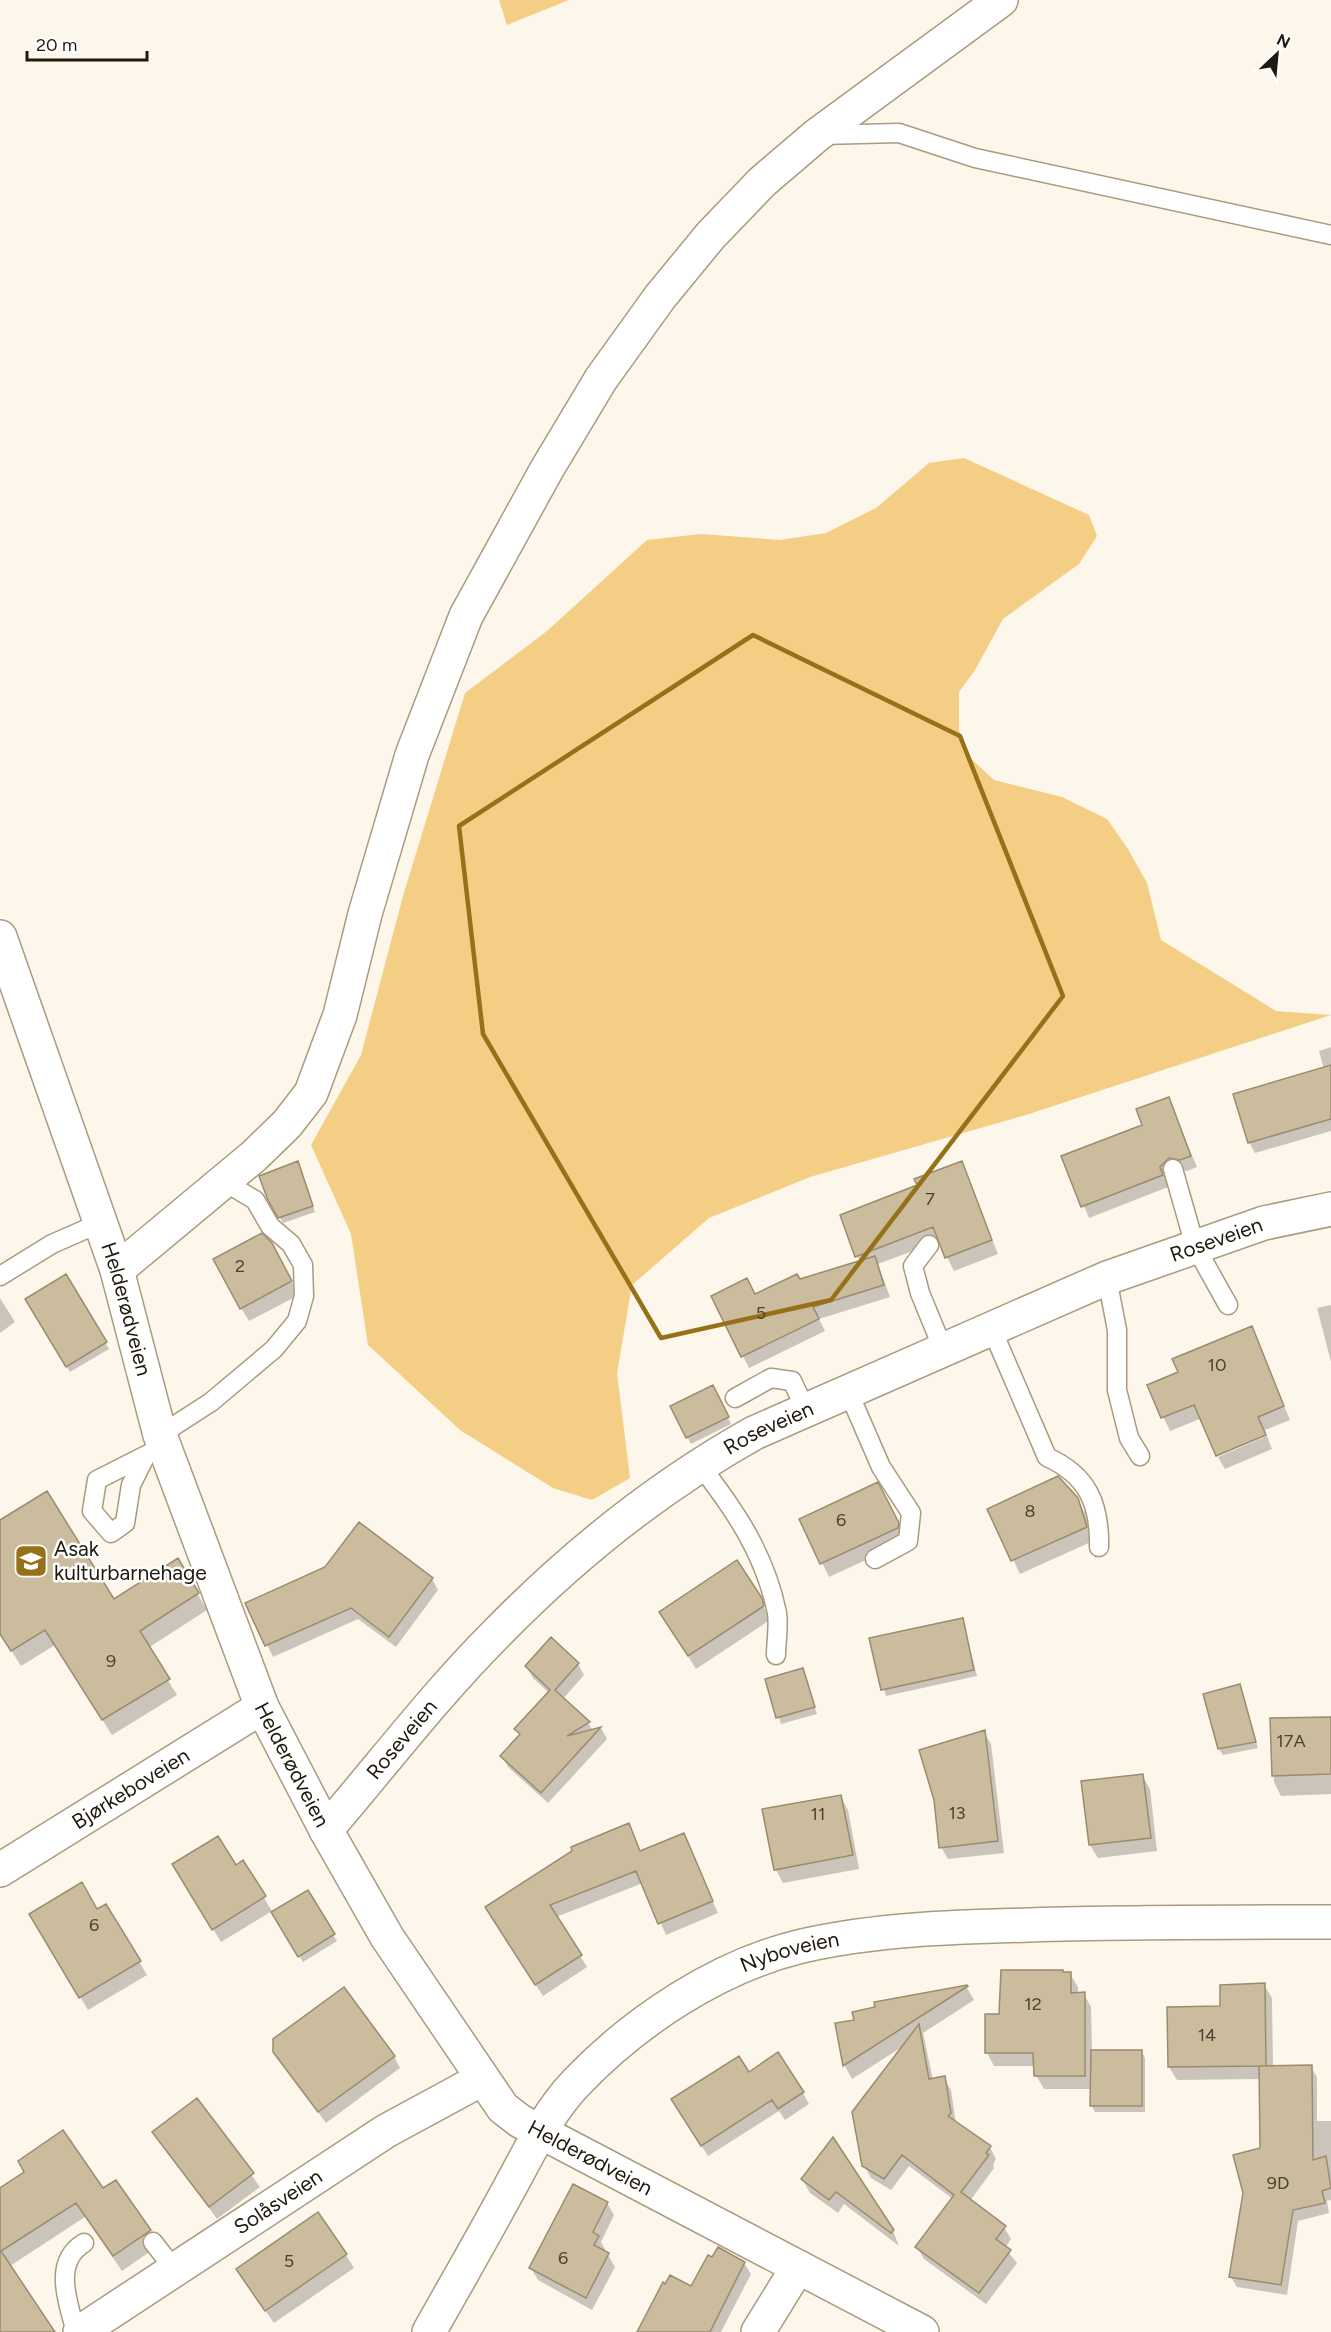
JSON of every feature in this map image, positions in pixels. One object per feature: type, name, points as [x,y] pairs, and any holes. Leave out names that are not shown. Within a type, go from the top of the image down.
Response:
[{"type":"street","points":[[117,1270],[254,1156],[287,1124],[311,1093],[340,1015],[365,914],[412,755],[466,616],[547,469],[601,379],[660,297],[718,228],[762,182],[817,135],[1001,0]]},
{"type":"street","name":"Helderødveien","points":[[0,937],[117,1270],[156,1446],[262,1707],[326,1830],[387,1937],[502,2108],[540,2132],[922,2332]]},
{"type":"street","name":"Roseveien","points":[[326,1830],[494,1635],[566,1566],[658,1492],[699,1464],[754,1433],[1107,1278],[1264,1223],[1331,1209]]},
{"type":"street","name":"Bjørkeboveien","points":[[0,1870],[262,1707]]},
{"type":"street","name":"Nyboveien","points":[[429,2332],[540,2132],[575,2084],[620,2042],[654,2015],[689,1992],[721,1977],[801,1946],[926,1928],[1124,1922],[1331,1922]]},
{"type":"street","name":"Solåsveien","points":[[78,2332],[386,2131],[482,2079]]},
{"type":"street","points":[[758,2332],[798,2267]]},
{"type":"lane","points":[[817,135],[899,133],[975,158],[1331,235]]},
{"type":"lane","points":[[1173,1168],[1195,1246],[1228,1305]]},
{"type":"lane","points":[[156,1446],[274,1349],[297,1321],[304,1296],[303,1265],[291,1244],[270,1226],[255,1200],[223,1181]]},
{"type":"lane","points":[[0,1276],[52,1244],[100,1223]]},
{"type":"lane","points":[[929,1245],[913,1266],[920,1293],[943,1349]]},
{"type":"lane","points":[[1107,1278],[1117,1330],[1117,1390],[1129,1438],[1140,1456]]},
{"type":"lane","points":[[991,1327],[1047,1457],[1066,1465],[1081,1478],[1099,1524],[1099,1547]]},
{"type":"lane","points":[[735,1398],[771,1378],[792,1381],[806,1410]]},
{"type":"lane","points":[[848,1391],[881,1467],[911,1513],[908,1541],[876,1559]]},
{"type":"lane","points":[[699,1464],[737,1514],[760,1560],[777,1615],[776,1655]]},
{"type":"lane","points":[[153,2242],[174,2269]]},
{"type":"lane","points":[[78,2332],[63,2274],[74,2249],[84,2243]]},
{"type":"highlighted area","points":[[753,635],[960,736],[1063,996],[831,1300],[661,1338],[483,1034],[459,826]]},
{"type":"shaded area","points":[[499,0],[569,0],[507,25]]},
{"type":"shaded area","points":[[964,458],[1089,515],[1097,536],[1079,564],[1003,619],[975,670],[959,692],[959,730],[967,755],[994,780],[1062,797],[1107,819],[1128,849],[1147,883],[1161,940],[1276,1011],[1331,1015],[1026,1115],[810,1177],[709,1218],[632,1285],[617,1373],[630,1478],[592,1500],[553,1488],[460,1430],[368,1345],[351,1234],[311,1145],[361,1055],[403,896],[465,693],[547,631],[647,540],[701,534],[780,540],[826,533],[876,508],[929,463]]},
{"type":"building","points":[[1331,1065],[1331,1119],[1248,1143],[1233,1094]]},
{"type":"building","points":[[1169,1097],[1191,1156],[1180,1160],[1169,1158],[1160,1167],[1163,1175],[1081,1207],[1061,1156],[1142,1125],[1136,1109]]},
{"type":"building","points":[[298,1161],[313,1206],[278,1218],[259,1176]]},
{"type":"building","points":[[962,1161],[992,1240],[945,1258],[933,1227],[855,1257],[840,1215],[917,1185],[914,1179]]},
{"type":"building","points":[[262,1233],[272,1243],[292,1281],[240,1309],[213,1259]]},
{"type":"building","points":[[875,1256],[884,1285],[813,1307],[819,1319],[741,1357],[711,1296],[747,1278],[755,1294],[797,1274],[800,1279]]},
{"type":"building","points":[[66,1274],[107,1342],[66,1367],[25,1299]]},
{"type":"building","points":[[1252,1326],[1284,1406],[1258,1417],[1266,1435],[1216,1456],[1194,1405],[1161,1418],[1147,1385],[1178,1372],[1172,1359]]},
{"type":"building","points":[[713,1385],[729,1417],[686,1438],[670,1406]]},
{"type":"building","points":[[1058,1476],[1078,1498],[1087,1527],[1011,1561],[987,1509]]},
{"type":"building","points":[[878,1482],[899,1523],[898,1528],[820,1564],[799,1519]]},
{"type":"building","points":[[47,1491],[114,1599],[178,1558],[199,1593],[140,1631],[170,1679],[102,1720],[45,1630],[11,1651],[0,1634],[0,1520]]},
{"type":"building","points":[[359,1522],[433,1578],[389,1637],[351,1608],[265,1646],[245,1603],[325,1567]]},
{"type":"building","points":[[737,1560],[762,1598],[764,1606],[688,1656],[659,1612]]},
{"type":"building","points":[[963,1618],[974,1670],[881,1690],[869,1638]]},
{"type":"building","points":[[551,1637],[579,1663],[555,1690],[590,1722],[567,1736],[601,1727],[541,1793],[500,1756],[520,1734],[514,1729],[550,1690],[525,1666]]},
{"type":"building","points":[[803,1668],[815,1707],[776,1718],[765,1679]]},
{"type":"building","points":[[1240,1684],[1256,1742],[1218,1749],[1203,1694]]},
{"type":"building","points":[[1331,1717],[1331,1774],[1272,1776],[1270,1718]]},
{"type":"building","points":[[985,1730],[998,1841],[939,1848],[934,1800],[919,1750]]},
{"type":"building","points":[[1143,1774],[1151,1838],[1089,1845],[1081,1781]]},
{"type":"building","points":[[841,1795],[853,1855],[774,1870],[762,1809]]},
{"type":"building","points":[[629,1823],[640,1851],[684,1833],[713,1901],[658,1924],[636,1871],[550,1905],[582,1955],[535,1985],[485,1907],[572,1851],[571,1847]]},
{"type":"building","points":[[218,1836],[236,1865],[243,1860],[266,1896],[212,1930],[172,1864]]},
{"type":"building","points":[[82,1882],[97,1909],[106,1904],[141,1961],[79,1998],[29,1914]]},
{"type":"building","points":[[308,1890],[335,1934],[298,1957],[271,1912]]},
{"type":"building","points":[[1001,1970],[1071,1972],[1071,1993],[1085,1992],[1085,2076],[1034,2076],[1033,2053],[985,2053],[985,2014],[999,2014]]},
{"type":"building","points":[[1265,1983],[1266,2066],[1168,2067],[1167,2007],[1220,2006],[1220,1985]]},
{"type":"building","points":[[967,1985],[843,2066],[835,2023],[854,2020],[852,2012],[875,2007],[874,2002]]},
{"type":"building","points":[[344,1987],[395,2056],[318,2112],[273,2052],[273,2039]]},
{"type":"building","points":[[919,2024],[929,2079],[945,2076],[951,2113],[948,2116],[991,2146],[986,2153],[989,2155],[961,2192],[1006,2226],[996,2239],[1011,2250],[979,2293],[915,2247],[954,2195],[902,2155],[884,2179],[862,2166],[852,2112]]},
{"type":"building","points":[[1091,2050],[1142,2050],[1142,2106],[1090,2106]]},
{"type":"building","points":[[778,2052],[804,2092],[778,2109],[772,2100],[701,2146],[671,2099],[739,2056],[749,2072]]},
{"type":"building","points":[[1312,2065],[1313,2160],[1326,2156],[1331,2188],[1322,2191],[1325,2203],[1293,2210],[1281,2285],[1229,2277],[1243,2193],[1233,2155],[1260,2148],[1259,2066]]},
{"type":"building","points":[[197,2098],[254,2173],[209,2207],[152,2132]]},
{"type":"building","points":[[63,2130],[103,2188],[116,2180],[151,2230],[113,2256],[76,2203],[1,2251],[55,2332],[0,2332],[0,2188],[24,2172],[18,2161]]},
{"type":"building","points":[[833,2137],[894,2230],[891,2233],[836,2192],[829,2200],[801,2179]]},
{"type":"building","points":[[573,2184],[608,2202],[593,2232],[599,2236],[594,2245],[609,2253],[586,2298],[529,2268]]},
{"type":"building","points":[[318,2212],[347,2254],[265,2311],[236,2269]]},
{"type":"building","points":[[718,2247],[745,2262],[710,2332],[637,2332],[663,2282],[665,2284],[670,2275],[691,2286],[708,2255],[712,2257]]},
{"type":"place","name":"Asak kulturbarnehage","points":[[31,1561]]}]
